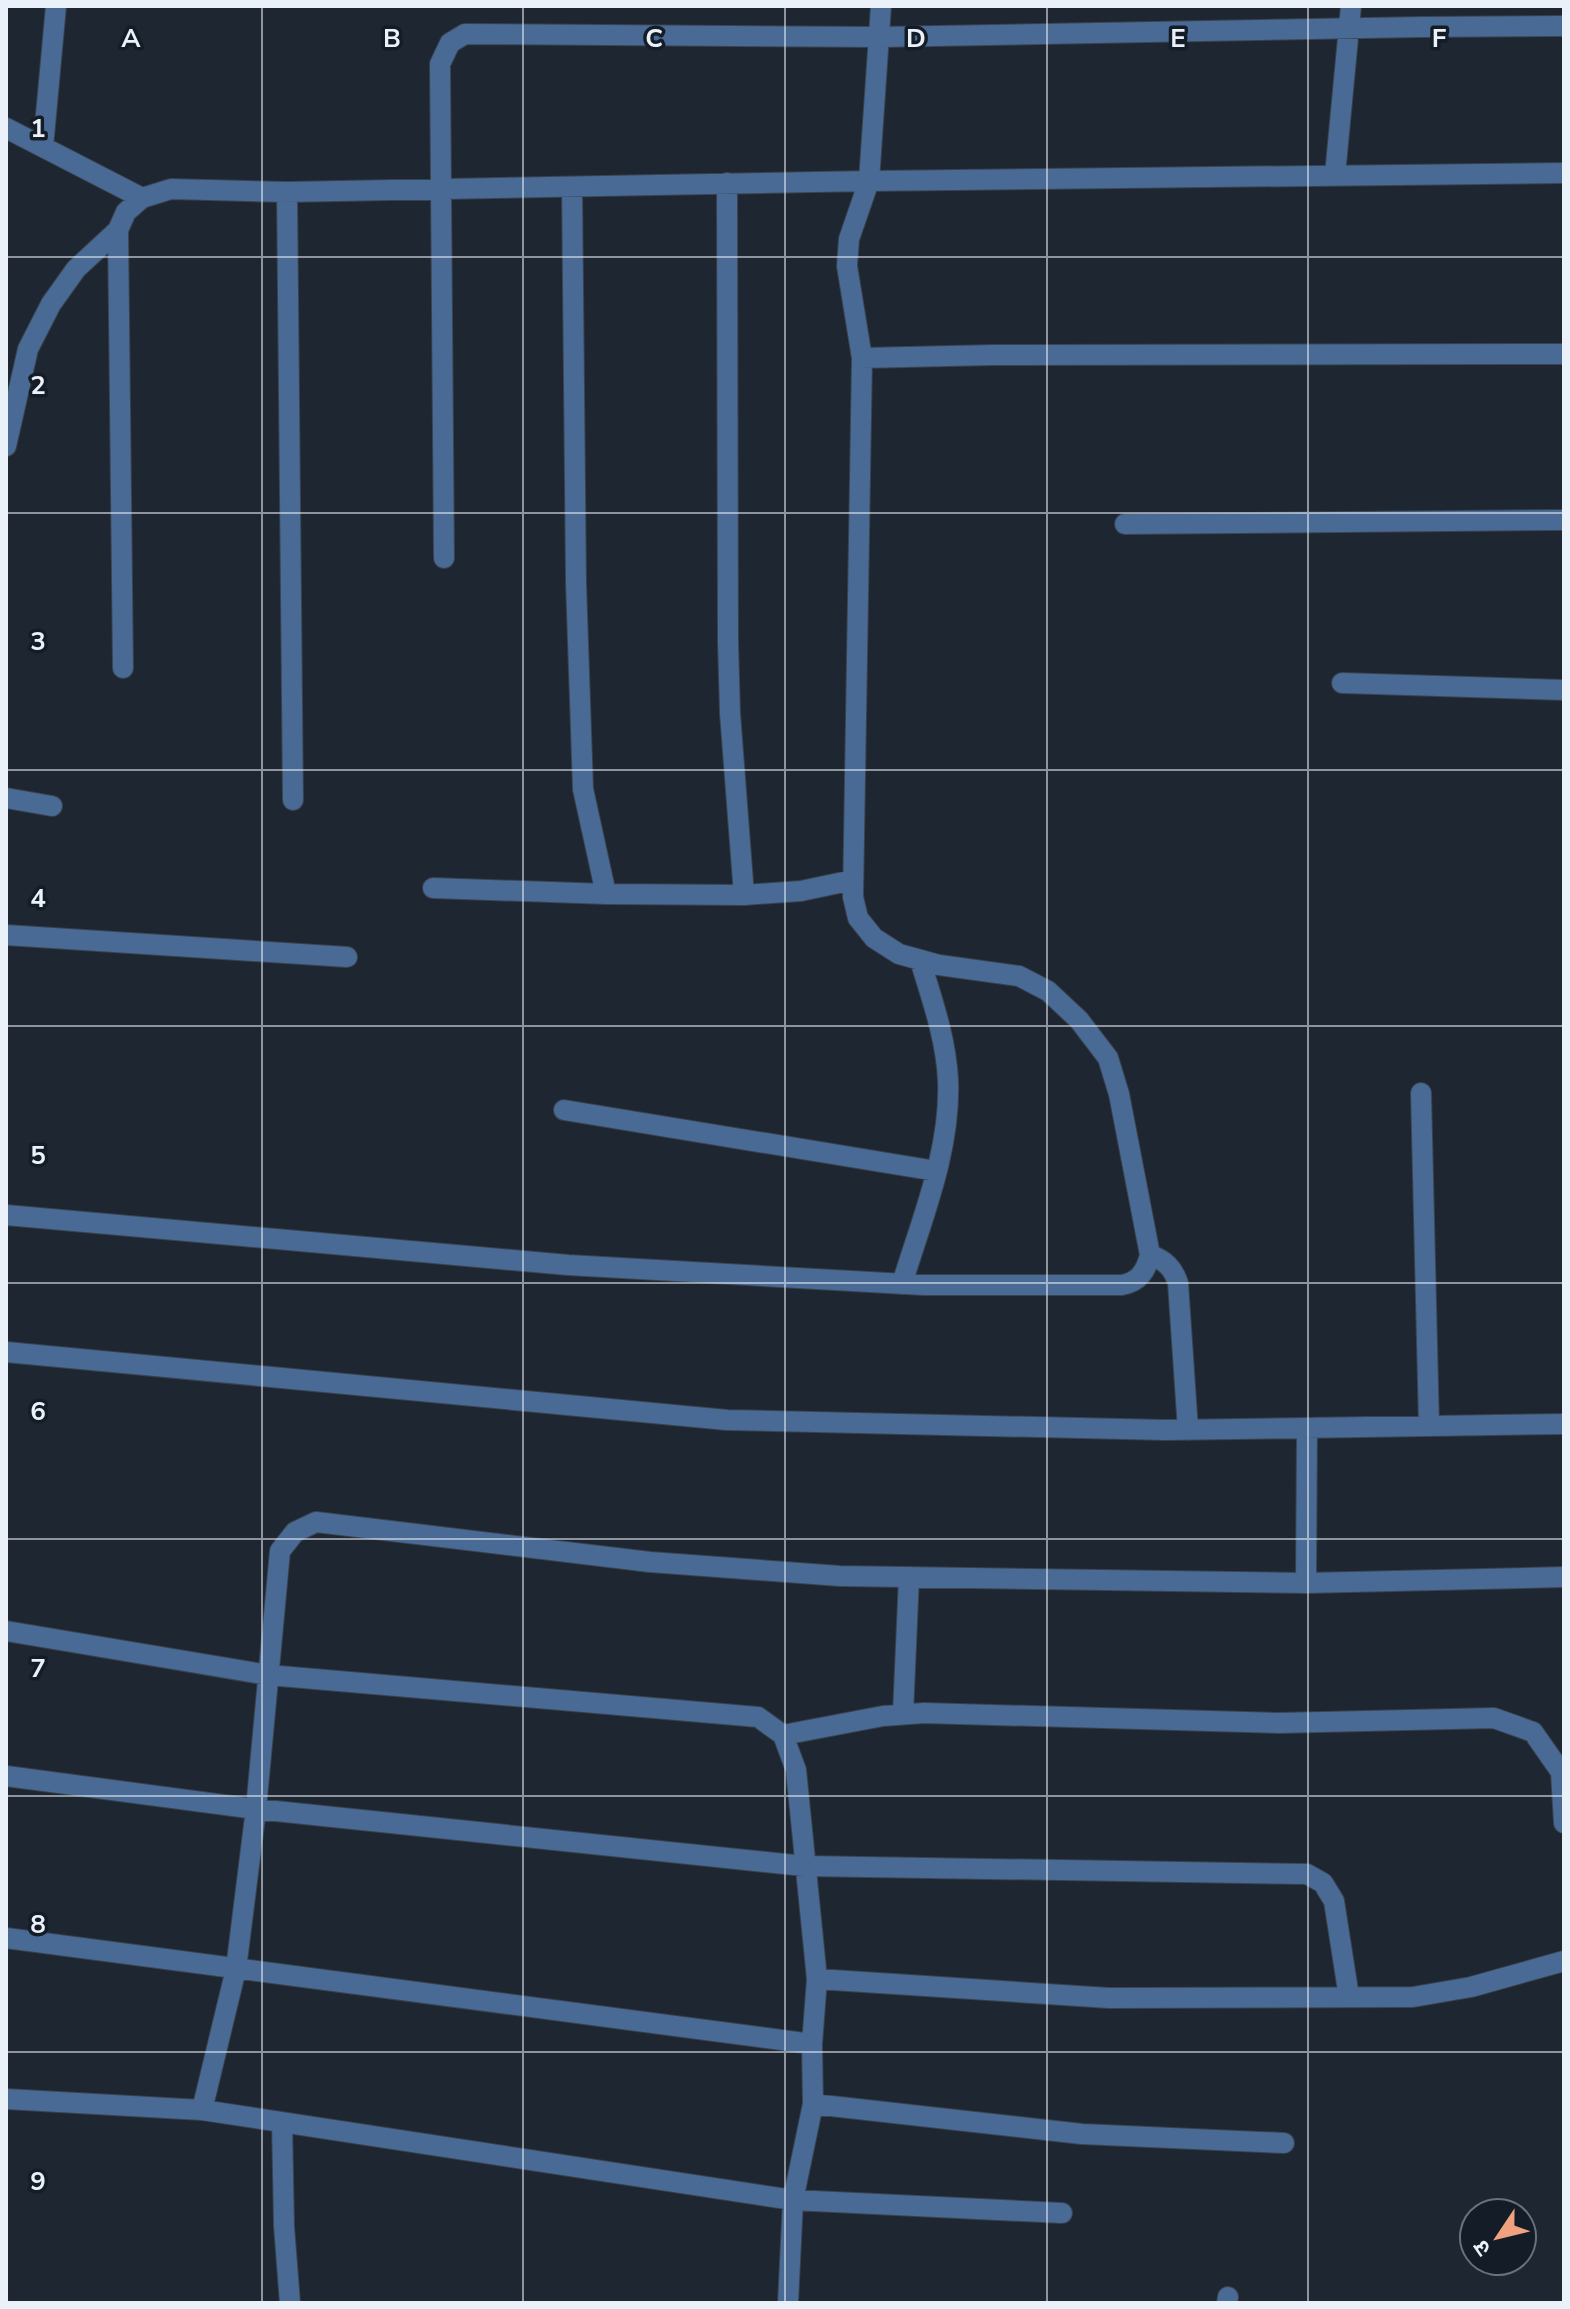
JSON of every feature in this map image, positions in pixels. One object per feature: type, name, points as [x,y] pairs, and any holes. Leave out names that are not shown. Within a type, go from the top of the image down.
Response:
[{"type":"street","points":[[43,147],[56,6]]},
{"type":"street","points":[[6,1215],[568,1265],[902,1284],[1122,1285],[1134,1283],[1142,1275],[1150,1255],[1119,1094],[1108,1058],[1079,1020],[1048,991],[1019,976],[939,965],[899,954],[874,938],[858,918],[853,897],[862,358],[847,266],[849,239],[869,181],[881,6]]},
{"type":"street","points":[[1335,175],[1351,6]]},
{"type":"street","points":[[444,558],[440,64],[450,43],[465,34],[880,37],[1564,26]]},
{"type":"street","points":[[6,128],[142,198]]},
{"type":"street","points":[[6,446],[28,349],[51,304],[76,269],[118,230],[126,212],[142,198],[171,189],[287,192],[727,183],[1564,173]]},
{"type":"street","points":[[727,183],[728,642],[730,713],[744,895]]},
{"type":"street","points":[[572,187],[576,583],[583,777],[606,894]]},
{"type":"street","points":[[287,192],[293,800]]},
{"type":"street","points":[[118,230],[123,668]]},
{"type":"street","points":[[862,358],[1564,354]]},
{"type":"street","points":[[1125,524],[1564,520]]},
{"type":"street","points":[[1342,683],[1564,690]]},
{"type":"street","points":[[6,798],[52,806]]},
{"type":"street","points":[[433,888],[744,895],[801,891],[853,880]]},
{"type":"street","points":[[6,935],[347,957]]},
{"type":"street","points":[[902,1284],[936,1171],[947,1119],[948,1078],[940,1026],[920,960]]},
{"type":"street","points":[[1421,1093],[1429,1426]]},
{"type":"street","points":[[564,1110],[936,1171]]},
{"type":"street","points":[[1150,1255],[1168,1265],[1178,1283],[1188,1430]]},
{"type":"street","points":[[6,1352],[727,1420],[1188,1430],[1564,1424]]},
{"type":"street","points":[[1306,1583],[1307,1428]]},
{"type":"street","points":[[202,2110],[236,1969],[256,1809],[280,1551],[295,1532],[316,1522],[650,1562],[840,1576],[1306,1583],[1564,1577]]},
{"type":"street","points":[[903,1714],[909,1577]]},
{"type":"street","points":[[6,1631],[268,1675],[758,1717],[783,1735],[796,1770],[817,1979],[812,2044],[813,2104],[793,2200],[788,2303]]},
{"type":"street","points":[[783,1735],[883,1716],[924,1713],[1279,1723],[1494,1718],[1533,1732],[1561,1772],[1564,1823]]},
{"type":"street","points":[[6,1776],[256,1809],[804,1866],[1307,1874],[1323,1883],[1334,1901],[1349,1997]]},
{"type":"street","points":[[6,1938],[812,2044]]},
{"type":"street","points":[[817,1979],[1109,1998],[1413,1997],[1471,1987],[1564,1961]]},
{"type":"street","points":[[6,2099],[202,2110],[793,2200],[1062,2213]]},
{"type":"street","points":[[813,2104],[1082,2134],[1284,2143]]},
{"type":"street","points":[[282,2122],[284,2226],[290,2303]]}]
